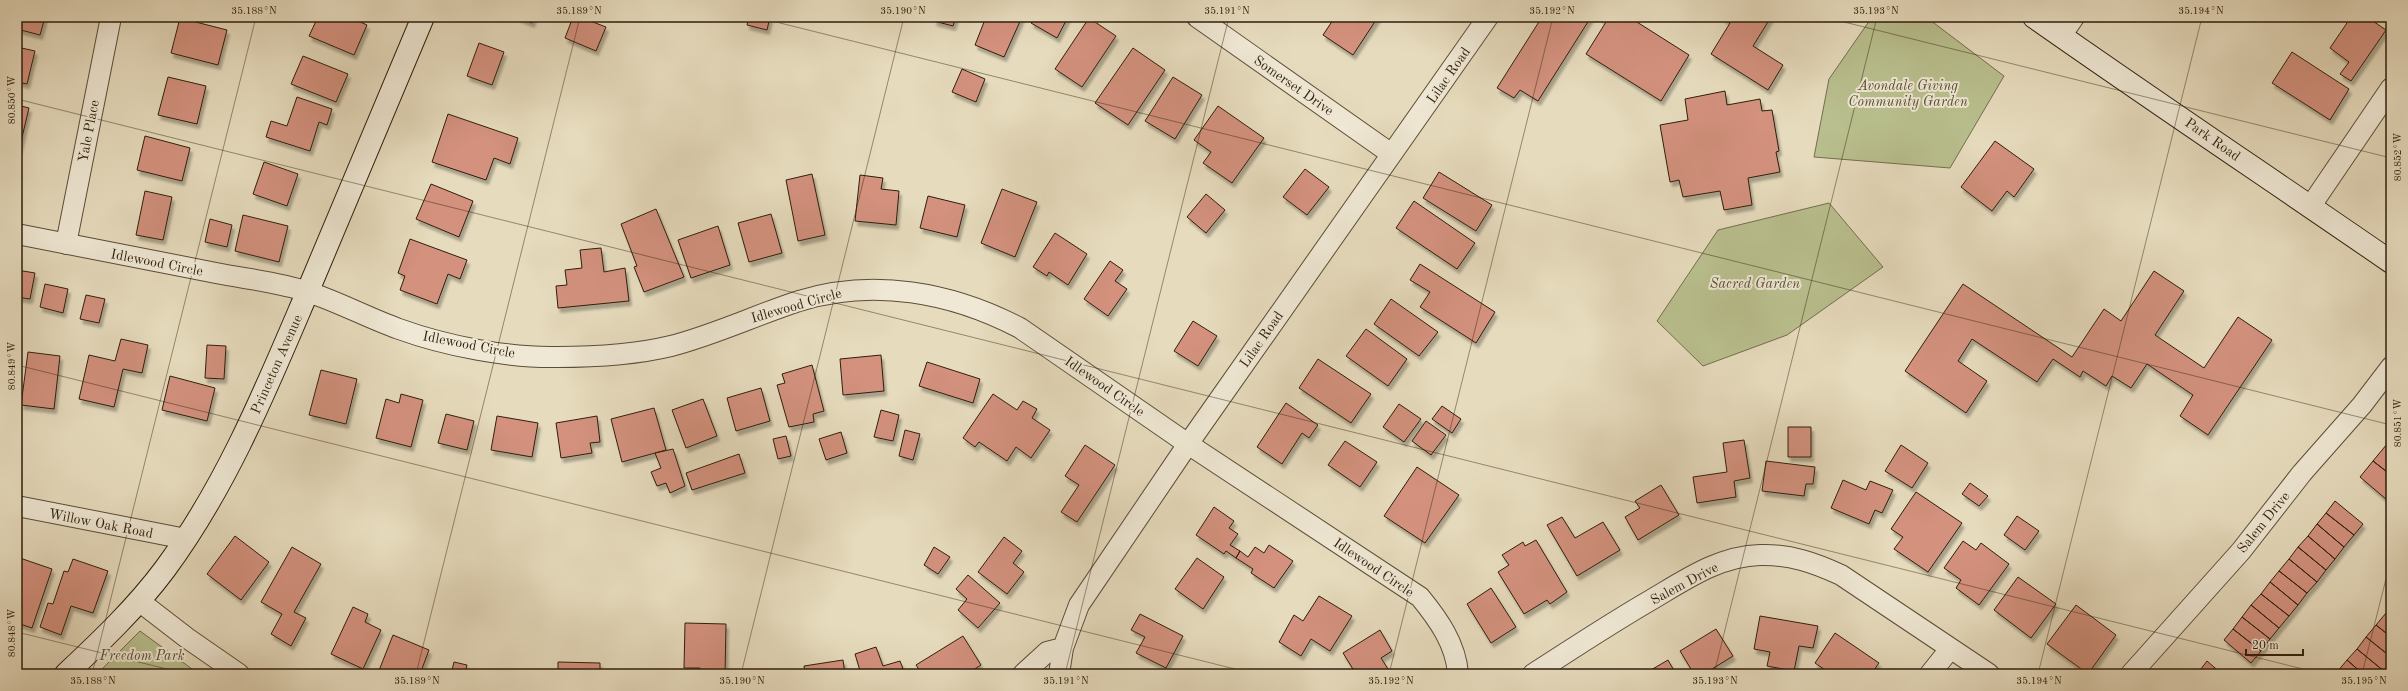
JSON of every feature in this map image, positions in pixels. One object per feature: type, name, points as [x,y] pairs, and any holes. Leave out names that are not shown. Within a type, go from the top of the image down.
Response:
[{"type":"street","name":"Yale Place","points":[[66,244],[111,17]]},
{"type":"street","name":"Princeton Avenue","points":[[66,674],[109,634],[139,601],[186,539],[229,466],[266,388],[423,17]]},
{"type":"street","name":"Somerset Drive","points":[[1197,17],[1390,153]]},
{"type":"street","name":"Lilac Road","points":[[1059,674],[1063,648],[1079,606],[1188,444],[1390,153],[1488,17]]},
{"type":"street","name":"Park Road","points":[[2034,17],[2391,262]]},
{"type":"street","points":[[2061,36],[2074,17]]},
{"type":"street","points":[[2310,206],[2391,88]]},
{"type":"street","name":"Idlewood Circle","points":[[17,234],[307,291],[401,330],[451,344],[506,354],[554,358],[622,355],[672,345],[800,301],[837,292],[877,289],[915,292],[950,300],[992,313],[1020,328],[1188,444],[1420,597],[1438,619],[1445,631],[1458,674]]},
{"type":"street","name":"Salem Drive","points":[[2132,674],[2241,551],[2302,473],[2362,405],[2391,367]]},
{"type":"street","name":"Willow Oak Road","points":[[17,506],[186,539]]},
{"type":"street","name":"Salem Drive","points":[[1533,674],[1691,576],[1718,563],[1760,555],[1788,556],[1816,563],[1841,575],[1888,604],[1950,649],[1989,674]]},
{"type":"street","points":[[139,601],[187,638],[239,674]]},
{"type":"street","points":[[1023,674],[1047,652],[1063,648]]},
{"type":"street","points":[[1930,674],[1950,649]]},
{"type":"green space","name":"Avondale Giving Community Garden","points":[[1872,17],[1926,17],[2004,76],[1950,168],[1814,157],[1829,79]]},
{"type":"green space","name":"Sacred Garden","points":[[1829,203],[1883,267],[1787,335],[1703,366],[1657,321],[1718,230]]},
{"type":"green space","name":"Freedom Park","points":[[140,631],[199,674],[97,674]]},
{"type":"building","points":[[17,17],[45,17],[40,35],[17,29]]},
{"type":"building","points":[[318,17],[349,17],[367,25],[354,55],[309,36]]},
{"type":"building","points":[[517,17],[534,17],[532,23]]},
{"type":"building","points":[[573,17],[580,17],[606,27],[596,51],[565,38]]},
{"type":"building","points":[[749,17],[770,17],[767,30],[747,25]]},
{"type":"building","points":[[935,17],[956,17],[953,26],[934,21]]},
{"type":"building","points":[[986,17],[1022,17],[1004,57],[975,45]]},
{"type":"building","points":[[1034,17],[1068,17],[1057,38],[1031,23]]},
{"type":"building","points":[[1335,17],[1378,17],[1353,55],[1323,35]]},
{"type":"building","points":[[1542,17],[1591,17],[1538,101],[1520,90],[1514,98],[1497,88]]},
{"type":"building","points":[[1599,17],[1629,17],[1689,55],[1661,101],[1586,54],[1606,22]]},
{"type":"building","points":[[1721,17],[1771,17],[1753,46],[1783,65],[1768,90],[1711,54],[1730,23]]},
{"type":"building","points":[[2351,17],[2367,17],[2386,30],[2351,81],[2340,74],[2349,62],[2330,48]]},
{"type":"building","points":[[180,18],[227,30],[218,65],[171,53]]},
{"type":"building","points":[[1089,18],[1116,36],[1082,87],[1055,69]]},
{"type":"building","points":[[479,43],[504,52],[492,85],[467,76]]},
{"type":"building","points":[[17,47],[35,51],[27,84],[17,82]]},
{"type":"building","points":[[1133,48],[1165,70],[1128,125],[1095,103]]},
{"type":"building","points":[[2292,52],[2349,89],[2330,120],[2272,83]]},
{"type":"building","points":[[303,56],[348,74],[336,102],[291,84]]},
{"type":"building","points":[[962,69],[985,79],[976,102],[952,92]]},
{"type":"building","points":[[168,77],[206,86],[197,124],[158,115]]},
{"type":"building","points":[[1173,77],[1202,95],[1175,139],[1145,121]]},
{"type":"building","points":[[1725,91],[1727,105],[1760,99],[1762,111],[1772,110],[1779,151],[1776,152],[1780,172],[1748,178],[1752,205],[1724,210],[1720,191],[1683,197],[1679,180],[1670,182],[1660,125],[1688,120],[1685,99]]},
{"type":"building","points":[[297,97],[332,109],[327,125],[319,122],[310,151],[266,137],[271,121],[287,126]]},
{"type":"building","points":[[17,105],[29,108],[19,150],[17,150]]},
{"type":"building","points":[[1218,106],[1264,138],[1232,183],[1203,163],[1211,152],[1194,140]]},
{"type":"building","points":[[448,114],[518,138],[510,164],[494,158],[486,180],[432,162]]},
{"type":"building","points":[[145,136],[190,148],[182,181],[137,170]]},
{"type":"building","points":[[1995,141],[2034,169],[2014,197],[2007,191],[1992,211],[1961,187]]},
{"type":"building","points":[[264,162],[298,174],[287,206],[253,194]]},
{"type":"building","points":[[1305,169],[1329,187],[1307,215],[1283,197]]},
{"type":"building","points":[[1439,172],[1492,205],[1476,231],[1423,198]]},
{"type":"building","points":[[812,174],[825,235],[798,241],[786,180]]},
{"type":"building","points":[[860,175],[883,178],[881,189],[899,191],[896,225],[855,221]]},
{"type":"building","points":[[431,184],[473,201],[459,237],[416,219]]},
{"type":"building","points":[[1002,189],[1037,202],[1015,257],[981,243]]},
{"type":"building","points":[[145,191],[172,197],[163,240],[136,235]]},
{"type":"building","points":[[1206,194],[1225,210],[1206,233],[1187,217]]},
{"type":"building","points":[[928,196],[965,205],[957,237],[920,228]]},
{"type":"building","points":[[1414,201],[1475,243],[1457,269],[1396,228]]},
{"type":"building","points":[[656,209],[684,277],[644,292],[634,267],[637,266],[621,224]]},
{"type":"building","points":[[771,214],[782,253],[749,262],[738,223]]},
{"type":"building","points":[[243,215],[288,226],[279,262],[235,251]]},
{"type":"building","points":[[210,219],[232,225],[227,247],[205,242]]},
{"type":"building","points":[[718,226],[730,265],[691,278],[678,240]]},
{"type":"building","points":[[1055,233],[1087,254],[1068,285],[1049,272],[1047,276],[1033,267]]},
{"type":"building","points":[[410,239],[467,260],[460,279],[448,274],[437,304],[400,290],[405,276],[398,273]]},
{"type":"building","points":[[601,248],[604,272],[625,268],[629,301],[558,308],[556,286],[567,285],[565,270],[582,268],[580,250]]},
{"type":"building","points":[[1110,261],[1123,270],[1115,281],[1127,289],[1108,316],[1084,299]]},
{"type":"building","points":[[1420,264],[1495,312],[1476,343],[1420,307],[1430,292],[1410,280]]},
{"type":"building","points":[[17,270],[35,273],[30,299],[17,297]]},
{"type":"building","points":[[2154,271],[2184,291],[2155,335],[2204,368],[2238,317],[2272,340],[2208,435],[2180,416],[2193,395],[2147,364],[2131,388],[2112,376],[2106,386],[2083,371],[2080,377],[2053,359],[2037,382],[1972,339],[1958,361],[1987,381],[1966,413],[1905,371],[1963,284],[2072,357],[2104,309],[2121,321]]},
{"type":"building","points":[[45,284],[68,289],[63,313],[40,307]]},
{"type":"building","points":[[86,295],[105,299],[99,323],[80,319]]},
{"type":"building","points":[[1391,299],[1438,332],[1419,356],[1374,324]]},
{"type":"building","points":[[1193,321],[1217,336],[1198,366],[1174,351]]},
{"type":"building","points":[[1366,329],[1407,359],[1388,386],[1346,356]]},
{"type":"building","points":[[121,339],[148,345],[142,373],[123,369],[114,407],[79,399],[89,355],[115,361]]},
{"type":"building","points":[[207,345],[226,346],[224,379],[205,378]]},
{"type":"building","points":[[28,352],[60,356],[54,409],[21,405]]},
{"type":"building","points":[[881,355],[884,391],[843,395],[840,359]]},
{"type":"building","points":[[1318,359],[1371,394],[1351,423],[1299,388]]},
{"type":"building","points":[[927,362],[980,379],[973,403],[919,386]]},
{"type":"building","points":[[812,365],[824,411],[813,414],[814,422],[789,427],[777,385],[785,383],[782,374]]},
{"type":"building","points":[[321,370],[357,379],[346,424],[309,415]]},
{"type":"building","points":[[170,376],[215,388],[207,421],[162,410]]},
{"type":"building","points":[[761,388],[770,421],[736,431],[727,398]]},
{"type":"building","points":[[401,394],[423,400],[411,447],[376,438],[386,399],[399,403]]},
{"type":"building","points":[[993,394],[1017,410],[1023,401],[1037,409],[1032,418],[1050,430],[1031,458],[1016,447],[1007,461],[979,442],[975,447],[963,438]]},
{"type":"building","points":[[703,399],[717,436],[686,448],[672,410]]},
{"type":"building","points":[[1286,403],[1318,425],[1309,438],[1302,433],[1282,464],[1257,447]]},
{"type":"building","points":[[1399,404],[1421,419],[1404,442],[1383,427]]},
{"type":"building","points":[[1442,406],[1461,419],[1452,433],[1432,419]]},
{"type":"building","points":[[654,408],[666,450],[622,462],[611,419]]},
{"type":"building","points":[[881,410],[899,415],[893,441],[874,437]]},
{"type":"building","points":[[446,414],[474,421],[467,450],[438,443]]},
{"type":"building","points":[[497,416],[538,423],[532,457],[491,450]]},
{"type":"building","points":[[597,416],[600,442],[590,443],[592,453],[561,458],[556,423]]},
{"type":"building","points":[[1426,421],[1446,435],[1431,455],[1412,441]]},
{"type":"building","points":[[1788,427],[1811,427],[1811,457],[1788,457]]},
{"type":"building","points":[[905,430],[920,434],[913,460],[899,456]]},
{"type":"building","points":[[841,432],[847,453],[826,460],[819,439]]},
{"type":"building","points":[[786,436],[791,456],[778,459],[773,439]]},
{"type":"building","points":[[1744,440],[1750,478],[1734,481],[1736,497],[1697,503],[1693,477],[1727,472],[1723,443]]},
{"type":"building","points":[[1345,441],[1377,462],[1360,487],[1328,465]]},
{"type":"building","points":[[2387,444],[2391,448],[2391,475],[2373,461]]},
{"type":"building","points":[[1085,445],[1115,465],[1077,522],[1061,512],[1079,485],[1065,476]]},
{"type":"building","points":[[1901,445],[1928,463],[1912,488],[1885,471]]},
{"type":"building","points":[[673,449],[685,486],[670,493],[666,483],[657,486],[651,472],[661,468],[655,453]]},
{"type":"building","points":[[739,454],[745,473],[692,490],[686,473]]},
{"type":"building","points":[[1766,461],[1815,467],[1813,484],[1806,484],[1804,496],[1762,491]]},
{"type":"building","points":[[2373,461],[2391,475],[2391,495],[2387,500],[2360,477]]},
{"type":"building","points":[[1417,467],[1459,495],[1425,543],[1384,516]]},
{"type":"building","points":[[1843,480],[1866,490],[1870,481],[1893,490],[1882,513],[1875,510],[1869,524],[1831,508]]},
{"type":"building","points":[[1970,483],[1988,496],[1979,506],[1962,494]]},
{"type":"building","points":[[1661,485],[1679,515],[1638,540],[1625,517],[1640,508],[1635,501]]},
{"type":"building","points":[[1916,492],[1962,523],[1928,572],[1894,549],[1903,537],[1891,529]]},
{"type":"building","points":[[2335,501],[2363,524],[2354,535],[2326,513]]},
{"type":"building","points":[[1214,507],[1234,521],[1229,528],[1238,534],[1230,545],[1240,551],[1236,558],[1226,551],[1224,554],[1196,535]]},
{"type":"building","points":[[2326,513],[2354,535],[2344,547],[2317,524]]},
{"type":"building","points":[[2017,516],[2039,531],[2025,550],[2004,535]]},
{"type":"building","points":[[1562,517],[1575,538],[1603,522],[1620,550],[1577,576],[1547,525]]},
{"type":"building","points":[[2317,524],[2344,547],[2335,559],[2308,536]]},
{"type":"building","points":[[235,536],[269,562],[241,600],[207,574]]},
{"type":"building","points":[[2308,536],[2335,559],[2326,570],[2298,547]]},
{"type":"building","points":[[1004,537],[1022,551],[1013,563],[1024,572],[1007,594],[978,572]]},
{"type":"building","points":[[1536,540],[1567,592],[1550,604],[1547,600],[1524,614],[1498,572],[1509,565],[1502,555],[1523,542],[1525,546]]},
{"type":"building","points":[[1963,541],[1976,550],[1981,543],[2009,564],[1979,605],[1956,588],[1961,580],[1944,568]]},
{"type":"building","points":[[1269,545],[1293,561],[1274,588],[1251,573],[1253,569],[1236,558],[1240,551],[1248,557],[1255,547],[1264,553]]},
{"type":"building","points":[[292,547],[321,564],[294,612],[306,618],[291,646],[271,634],[282,614],[261,602]]},
{"type":"building","points":[[934,547],[950,557],[938,574],[924,565]]},
{"type":"building","points":[[2298,547],[2326,570],[2317,582],[2289,559]]},
{"type":"building","points":[[17,557],[52,569],[32,628],[17,623]]},
{"type":"building","points":[[1197,558],[1224,577],[1203,609],[1175,589]]},
{"type":"building","points":[[73,559],[108,571],[93,613],[71,606],[61,635],[40,627],[48,603],[53,604],[64,571],[68,572]]},
{"type":"building","points":[[2289,559],[2317,582],[2307,593],[2279,571]]},
{"type":"building","points":[[2279,571],[2307,593],[2298,605],[2270,582]]},
{"type":"building","points":[[968,575],[1000,603],[978,628],[958,610],[967,599],[956,589]]},
{"type":"building","points":[[2018,577],[2056,604],[2031,638],[1994,610]]},
{"type":"building","points":[[2270,582],[2298,605],[2289,616],[2261,594]]},
{"type":"building","points":[[1491,588],[1516,627],[1491,643],[1467,604]]},
{"type":"building","points":[[2261,594],[2289,616],[2279,628],[2251,605]]},
{"type":"building","points":[[1319,596],[1352,616],[1330,651],[1311,639],[1301,656],[1279,642],[1294,615],[1303,621]]},
{"type":"building","points":[[2076,605],[2116,635],[2088,674],[2047,644]]},
{"type":"building","points":[[2251,605],[2279,628],[2270,639],[2242,617]]},
{"type":"building","points":[[353,607],[368,614],[365,622],[381,630],[363,669],[331,654]]},
{"type":"building","points":[[2391,607],[2391,617],[2386,613]]},
{"type":"building","points":[[2386,613],[2391,617],[2391,637],[2376,625]]},
{"type":"building","points":[[1140,614],[1183,636],[1166,668],[1136,653],[1145,637],[1131,630]]},
{"type":"building","points":[[1760,616],[1818,626],[1813,648],[1799,646],[1794,671],[1767,666],[1770,652],[1754,649]]},
{"type":"building","points":[[2242,617],[2270,639],[2261,651],[2233,629]]},
{"type":"building","points":[[685,623],[726,624],[725,674],[700,674],[700,668],[684,668]]},
{"type":"building","points":[[2376,625],[2391,637],[2391,657],[2366,637]]},
{"type":"building","points":[[1716,629],[1733,656],[1704,674],[1694,674],[1680,651]]},
{"type":"building","points":[[2233,629],[2261,651],[2251,663],[2224,640]]},
{"type":"building","points":[[1380,630],[1392,651],[1381,658],[1388,669],[1380,674],[1356,674],[1343,653]]},
{"type":"building","points":[[1835,633],[1879,663],[1871,674],[1831,674],[1815,663]]},
{"type":"building","points":[[393,635],[429,650],[420,674],[378,673]]},
{"type":"building","points":[[963,636],[981,665],[967,674],[922,674],[916,665]]},
{"type":"building","points":[[2366,637],[2391,657],[2391,664],[2385,672],[2357,649]]},
{"type":"building","points":[[876,647],[883,666],[900,661],[905,674],[861,674],[855,654]]},
{"type":"building","points":[[2357,649],[2385,672],[2383,674],[2363,674],[2347,660]]},
{"type":"building","points":[[843,660],[845,674],[805,674],[804,666]]},
{"type":"building","points":[[1668,660],[1676,674],[1644,674]]},
{"type":"building","points":[[2347,660],[2363,674],[2339,674],[2337,672]]},
{"type":"building","points":[[2207,661],[2222,674],[2197,674]]},
{"type":"building","points":[[454,662],[467,665],[465,674],[451,674]]},
{"type":"building","points":[[558,662],[600,663],[600,674],[558,674]]}]
